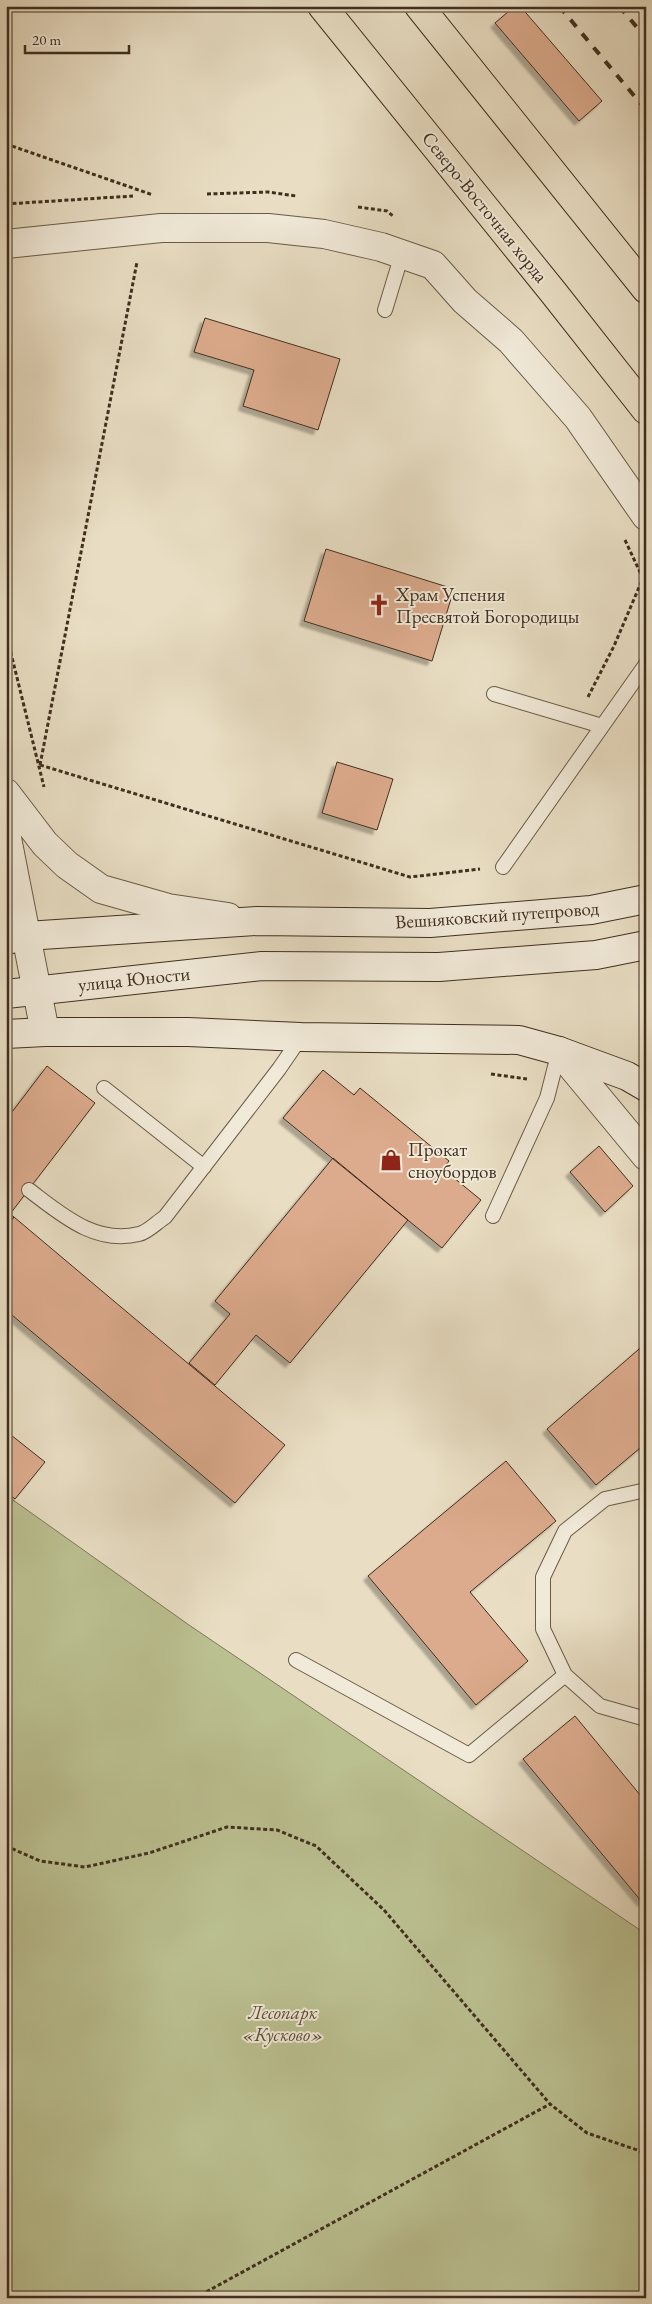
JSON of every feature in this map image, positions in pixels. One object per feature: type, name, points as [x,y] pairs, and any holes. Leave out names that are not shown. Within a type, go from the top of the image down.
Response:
[{"type":"main road","name":"Северо-Восточная хорда","points":[[322,6],[646,410]]},
{"type":"main road","points":[[419,6],[646,289]]},
{"type":"main road","points":[[6,244],[161,228],[268,228],[324,234],[381,247],[433,265],[465,301],[511,341],[578,418],[646,516]]},
{"type":"main road","points":[[6,793],[45,844],[67,865],[101,889],[168,908],[257,921]]},
{"type":"main road","points":[[6,833],[16,938],[36,989],[45,1032]]},
{"type":"main road","name":"Вешняковский путепровод","points":[[257,921],[430,923],[591,910],[646,899]]},
{"type":"main road","points":[[16,938],[257,921]]},
{"type":"main road","name":"улица Юности","points":[[6,994],[36,989],[262,966],[439,967],[596,955],[646,945]]},
{"type":"main road","points":[[6,1034],[45,1032],[188,1032],[301,1037],[519,1040],[559,1051],[627,1076],[646,1087]]},
{"type":"main road","points":[[559,1051],[646,1156]]},
{"type":"lane","points":[[385,310],[402,254]]},
{"type":"lane","points":[[503,867],[646,664]]},
{"type":"lane","points":[[494,694],[602,726]]},
{"type":"lane","points":[[29,1190],[75,1224],[106,1236],[140,1234],[165,1218],[301,1037]]},
{"type":"lane","points":[[493,1216],[551,1086],[559,1051]]},
{"type":"lane","points":[[104,1088],[204,1166]]},
{"type":"lane","points":[[646,1490],[605,1499],[566,1531],[543,1577],[543,1629],[565,1675],[600,1706],[646,1719]]},
{"type":"lane","points":[[296,1660],[470,1755],[565,1675]]},
{"type":"path","points":[[6,204],[151,195]]},
{"type":"path","points":[[40,765],[138,258]]},
{"type":"path","points":[[623,537],[646,585]]},
{"type":"path","points":[[577,719],[614,646],[643,578]]},
{"type":"path","points":[[6,633],[40,765],[44,790]]},
{"type":"path","points":[[40,765],[410,877],[503,867]]},
{"type":"path","points":[[488,1074],[517,1076],[551,1086]]},
{"type":"path","points":[[6,1846],[40,1860],[85,1867],[148,1853],[227,1827],[277,1830],[316,1846],[384,1910],[550,2104],[587,2133],[646,2153]]},
{"type":"path","points":[[195,2298],[550,2104]]},
{"type":"green space","name":"Лесопарк «Кусково»","points":[[6,1495],[189,1625],[646,1934],[646,2298],[6,2298]]},
{"type":"building","points":[[515,6],[520,6],[602,101],[579,121],[495,23]]},
{"type":"building","points":[[205,318],[340,359],[318,430],[243,406],[254,370],[194,352]]},
{"type":"building","name":"Храм Успения Пресвятой Богородицы","points":[[326,549],[454,589],[432,661],[304,621]]},
{"type":"building","points":[[337,762],[393,779],[377,830],[322,813]]},
{"type":"building","points":[[47,1066],[95,1103],[10,1214],[14,1217],[6,1227],[6,1120]]},
{"type":"building","name":"Прокат сноубордов","points":[[323,1070],[354,1095],[360,1088],[449,1161],[443,1169],[481,1200],[442,1248],[283,1118]]},
{"type":"building","points":[[599,1146],[633,1186],[605,1212],[570,1172]]},
{"type":"building","points":[[333,1158],[408,1220],[290,1363],[256,1335],[215,1385],[189,1363],[230,1314],[215,1301]]},
{"type":"building","points":[[14,1217],[285,1445],[235,1503],[6,1310],[6,1227]]},
{"type":"building","points":[[646,1343],[646,1443],[596,1485],[547,1429]]},
{"type":"building","points":[[6,1431],[45,1462],[15,1499],[6,1492]]},
{"type":"building","points":[[506,1461],[556,1521],[470,1592],[528,1661],[476,1705],[368,1576]]},
{"type":"building","points":[[575,1716],[641,1796],[646,1792],[646,1899],[642,1902],[523,1759]]},
{"type":"railway","points":[[559,6],[646,110]]},
{"type":"railway","points":[[619,6],[646,38]]},
{"type":"place","name":"Храм Успения Пресвятой Богородицы","points":[[379,605]]},
{"type":"place","name":"Прокат сноубордов","points":[[391,1160]]}]
